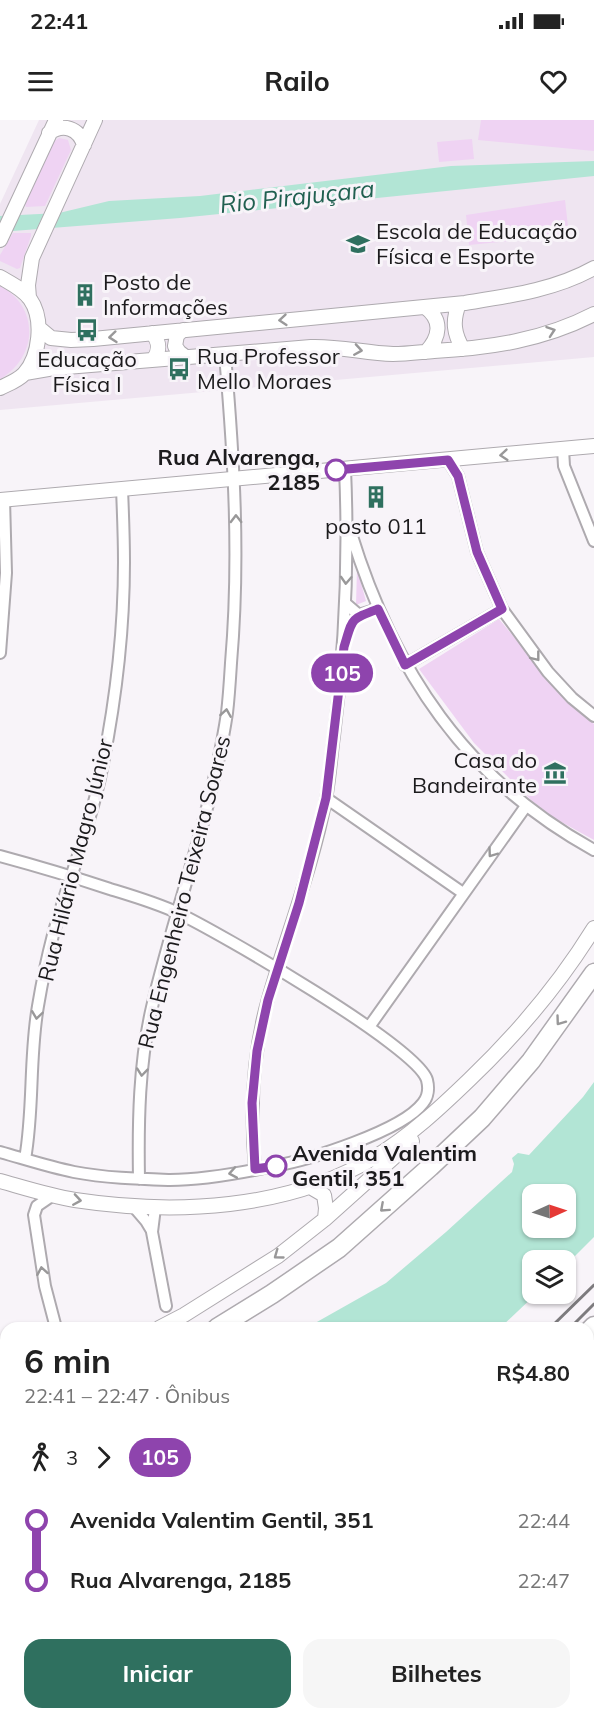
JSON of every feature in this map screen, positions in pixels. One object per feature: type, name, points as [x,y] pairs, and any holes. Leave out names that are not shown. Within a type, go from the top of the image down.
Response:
[{"type":"highway","points":[[227,1322],[339,1248],[482,1118],[531,1060],[594,973]]},
{"type":"main road","points":[[0,240],[56,120]]},
{"type":"main road","points":[[29,298],[28,285],[32,258],[95,120],[79,120]]},
{"type":"main road","points":[[49,133],[60,127],[73,129],[78,133],[84,145]]},
{"type":"main road","points":[[39,328],[51,338],[93,339],[459,304],[509,296],[561,283],[594,268]]},
{"type":"main road","points":[[0,277],[17,287],[29,298],[36,311],[39,328],[38,345],[25,373]]},
{"type":"main road","points":[[459,304],[454,320],[458,340],[463,349]]},
{"type":"main road","points":[[425,307],[434,315],[438,328],[436,339],[426,351]]},
{"type":"main road","points":[[0,388],[25,373],[54,368],[327,346],[397,354],[463,349],[523,340],[594,314]]},
{"type":"main road","points":[[183,330],[177,335],[175,346],[187,358]]},
{"type":"main road","points":[[152,333],[159,347],[153,360]]},
{"type":"main road","points":[[2,500],[594,446]]},
{"type":"main road","points":[[0,1181],[74,1200],[155,1208],[241,1202],[312,1188],[375,1157],[457,1091],[494,1056],[538,1005],[594,928]]},
{"type":"main road","points":[[171,1322],[278,1256],[325,1219],[454,1103],[507,1052],[560,990],[594,941]]},
{"type":"main road","points":[[312,1188],[324,1195],[325,1219]]},
{"type":"street","name":"Rua Engenheiro Teixeira Soares","points":[[139,1179],[139,1096],[152,1008],[206,816],[227,712],[234,629],[236,566],[235,479],[225,355]]},
{"type":"street","points":[[563,449],[564,466],[594,541]]},
{"type":"street","points":[[448,460],[458,476],[477,552],[502,609],[548,672],[572,698],[594,716]]},
{"type":"street","points":[[255,1169],[252,1103],[257,1051],[268,1000],[299,903],[326,798],[344,647],[347,521],[345,469]]},
{"type":"street","name":"Rua Hilário Magro Júnior","points":[[24,1159],[28,1140],[32,1052],[38,1006],[52,937],[90,820],[112,707],[122,632],[124,562],[122,489]]},
{"type":"street","points":[[0,653],[6,573],[2,500]]},
{"type":"street","points":[[347,521],[378,609],[405,665],[424,694],[463,745],[526,806],[594,850]]},
{"type":"street","points":[[345,603],[359,615]]},
{"type":"street","points":[[344,647],[351,626],[359,615],[378,609]]},
{"type":"street","points":[[405,665],[502,609]]},
{"type":"street","points":[[326,798],[463,894]]},
{"type":"street","points":[[369,1027],[526,806]]},
{"type":"street","points":[[0,856],[144,899],[178,913],[278,968],[369,1027],[423,1071],[429,1088],[423,1103],[415,1111],[398,1122],[359,1140],[318,1155],[276,1166],[204,1178],[139,1179],[76,1172],[0,1152]]},
{"type":"street","points":[[52,1195],[38,1206],[34,1215],[45,1286],[54,1322]]},
{"type":"street","points":[[134,1207],[152,1232]]},
{"type":"street","points":[[155,1208],[152,1232],[166,1306]]},
{"type":"shaded area","points":[[39,120],[594,120],[594,357],[0,410],[0,204]]},
{"type":"shaded area","points":[[481,120],[594,120],[594,151],[478,140]]},
{"type":"shaded area","points":[[59,138],[68,140],[71,150],[45,206],[26,207],[24,203],[53,142]]},
{"type":"shaded area","points":[[472,139],[474,159],[439,162],[437,142]]},
{"type":"shaded area","points":[[565,200],[569,235],[469,245],[466,215]]},
{"type":"shaded area","points":[[13,233],[31,233],[20,268],[17,269],[0,261],[0,255]]},
{"type":"shaded area","points":[[0,286],[13,295],[22,306],[28,319],[29,332],[22,358],[13,370],[0,379]]},
{"type":"shaded area","points":[[357,569],[366,601],[356,605],[356,604]]},
{"type":"shaded area","points":[[499,619],[563,696],[594,724],[594,840],[554,818],[531,800],[474,743],[419,669]]},
{"type":"water","name":"Rio Pirajuçara","points":[[594,161],[594,176],[180,218],[0,232],[0,216],[59,213],[109,201],[200,196],[451,166]]},
{"type":"water","points":[[594,1082],[594,1237],[576,1255],[576,1250],[522,1250],[522,1304],[525,1304],[506,1322],[317,1322],[386,1283],[512,1172],[514,1164],[512,1158],[518,1153],[529,1155]]},
{"type":"railway","points":[[556,1322],[594,1285]]},
{"type":"railway","points":[[576,1322],[594,1304]]},
{"type":"bus line","name":"105","points":[[276,1166],[255,1169],[252,1103],[257,1051],[268,1000],[299,903],[326,798],[344,647],[351,626],[359,615],[378,609],[405,665],[502,609],[477,552],[458,476],[448,460],[336,470]]},
{"type":"place","name":"Escola de Educação Física e Esporte","points":[[358,244]]},
{"type":"place","name":"Posto de Informações","points":[[85,295]]},
{"type":"place","name":"Educação Física I","points":[[87,330]]},
{"type":"place","name":"Rua Professor Mello Moraes","points":[[179,369]]},
{"type":"place","name":"Rua Alvarenga, 2185","points":[[336,470]]},
{"type":"place","name":"posto 011","points":[[376,497]]},
{"type":"place","name":"Casa do Bandeirante","points":[[555,773]]},
{"type":"place","name":"Avenida Valentim Gentil, 351","points":[[276,1166]]}]
